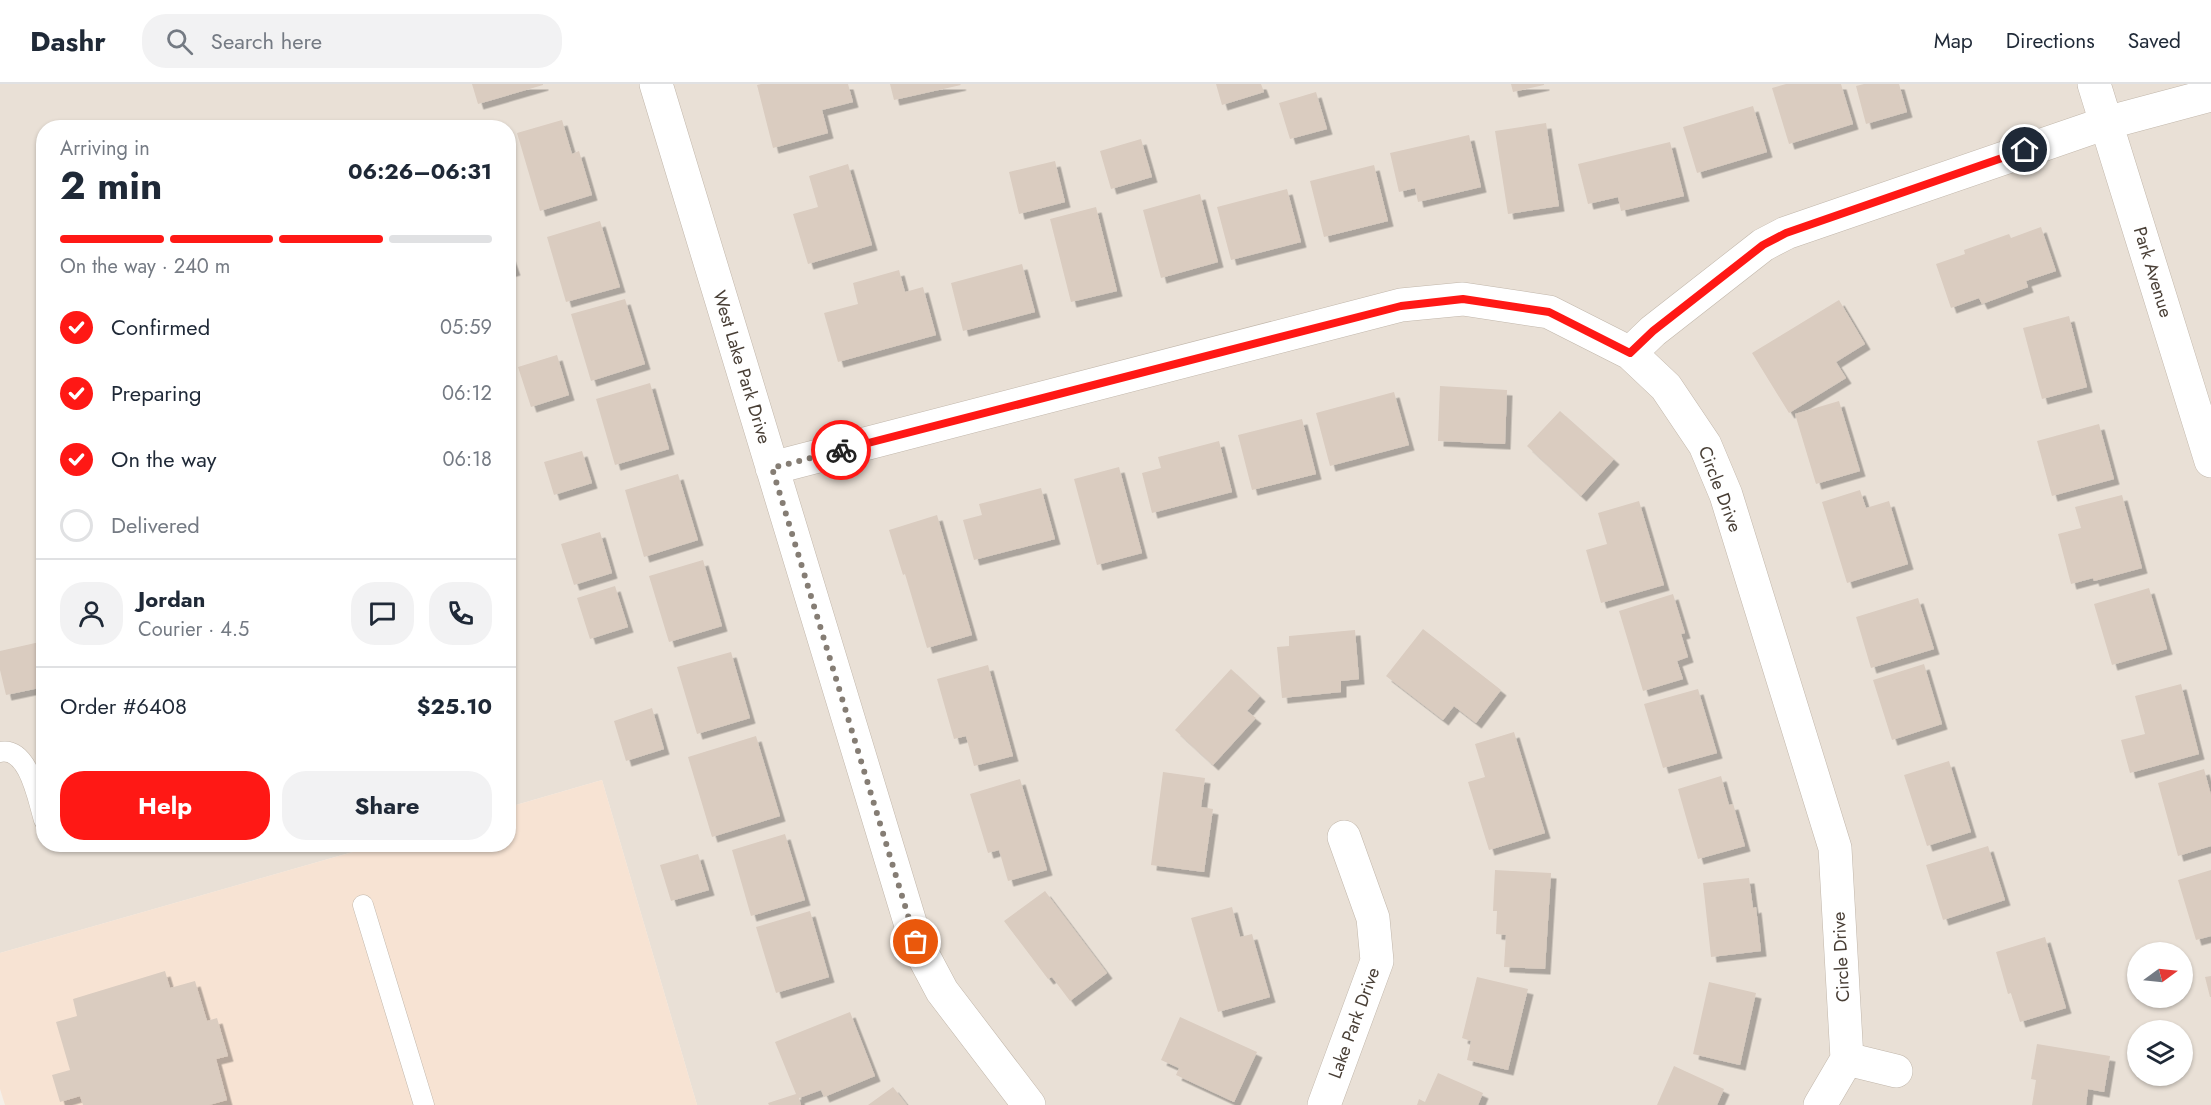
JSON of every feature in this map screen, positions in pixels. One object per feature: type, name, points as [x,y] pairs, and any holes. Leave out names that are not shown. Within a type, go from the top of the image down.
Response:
[{"type":"street","name":"West Lake Park Drive","points":[[656,84],[916,942],[942,991],[1029,1105]]},
{"type":"street","name":"Park Avenue","points":[[2094,84],[2211,461]]},
{"type":"street","points":[[1630,353],[1653,331],[1763,245],[1786,233],[2106,123],[2211,95]]},
{"type":"street","name":"Circle Drive","points":[[772,468],[1401,306],[1463,299],[1549,312],[1630,353],[1666,387],[1706,445],[1726,495],[1831,836],[1834,848],[1847,1059]]},
{"type":"street","name":"Lake Park Drive","points":[[1324,1105],[1377,961],[1373,918],[1344,837]]},
{"type":"street","points":[[1820,1105],[1847,1059],[1896,1071]]},
{"type":"lane","points":[[0,752],[5,751],[16,755],[28,769],[36,790]]},
{"type":"lane","points":[[363,905],[424,1105]]},
{"type":"shaded area","points":[[0,84],[2211,84],[2211,1105],[697,1105],[602,780],[516,805],[516,120],[36,120],[36,852],[353,852],[0,953]]},
{"type":"shaded area","points":[[602,780],[697,1105],[5,1105],[0,1089],[0,953],[353,852],[516,852],[516,805]]},
{"type":"building","points":[[472,84],[543,84],[543,85],[478,104]]},
{"type":"building","points":[[848,84],[853,102],[822,110],[828,133],[773,148],[757,85]]},
{"type":"building","points":[[890,84],[960,84],[961,85],[894,100]]},
{"type":"building","points":[[1216,84],[1261,84],[1264,92],[1222,105]]},
{"type":"building","points":[[1511,84],[1544,84],[1544,85],[1513,92]]},
{"type":"building","points":[[1786,84],[1841,84],[1853,124],[1789,144],[1772,88]]},
{"type":"building","points":[[1899,84],[1907,112],[1866,124],[1856,86]]},
{"type":"building","points":[[1316,92],[1327,129],[1290,139],[1279,103]]},
{"type":"building","points":[[1753,106],[1767,152],[1697,173],[1683,127]]},
{"type":"building","points":[[562,120],[572,154],[579,151],[592,195],[540,211],[517,133]]},
{"type":"building","points":[[1546,123],[1559,206],[1508,214],[1495,131]]},
{"type":"building","points":[[1469,135],[1481,187],[1418,202],[1415,188],[1399,192],[1390,153]]},
{"type":"building","points":[[1141,139],[1152,177],[1111,189],[1100,151]]},
{"type":"building","points":[[1670,142],[1684,196],[1621,211],[1618,197],[1588,204],[1578,164]]},
{"type":"building","points":[[1055,161],[1065,202],[1019,214],[1009,172]]},
{"type":"building","points":[[848,164],[872,245],[808,264],[793,214],[818,207],[809,176]]},
{"type":"building","points":[[1374,165],[1388,221],[1324,237],[1310,181]]},
{"type":"building","points":[[1287,189],[1301,242],[1231,260],[1217,207]]},
{"type":"building","points":[[1200,194],[1218,262],[1161,278],[1143,210]]},
{"type":"building","points":[[1096,207],[1117,291],[1071,302],[1050,219]]},
{"type":"building","points":[[600,221],[620,287],[566,302],[547,237]]},
{"type":"building","points":[[2041,227],[2056,271],[2026,281],[2028,287],[1982,304],[1979,298],[1951,308],[1936,264],[1965,254],[1964,250],[2009,234],[2011,238]]},
{"type":"building","points":[[1022,264],[1035,312],[963,331],[951,283]]},
{"type":"building","points":[[899,270],[905,292],[923,287],[936,335],[838,362],[824,313],[858,304],[853,283]]},
{"type":"building","points":[[625,299],[645,364],[591,381],[571,314]]},
{"type":"building","points":[[1839,300],[1865,344],[1836,362],[1846,378],[1789,413],[1752,353]]},
{"type":"building","points":[[2069,316],[2087,387],[2042,399],[2023,328]]},
{"type":"building","points":[[557,355],[569,395],[531,407],[518,367]]},
{"type":"building","points":[[650,383],[669,449],[615,465],[596,399]]},
{"type":"building","points":[[1440,386],[1507,390],[1505,444],[1438,441]]},
{"type":"building","points":[[1394,392],[1409,445],[1330,466],[1316,413]]},
{"type":"building","points":[[1839,401],[1860,471],[1816,484],[1795,414]]},
{"type":"building","points":[[1560,411],[1614,459],[1581,496],[1527,446]]},
{"type":"building","points":[[1302,419],[1316,474],[1252,490],[1238,435]]},
{"type":"building","points":[[2099,424],[2114,479],[2052,496],[2037,441]]},
{"type":"building","points":[[1219,441],[1232,492],[1152,513],[1142,473],[1161,468],[1158,457]]},
{"type":"building","points":[[582,451],[592,483],[554,495],[544,462]]},
{"type":"building","points":[[1119,467],[1142,553],[1097,565],[1074,479]]},
{"type":"building","points":[[678,474],[698,540],[644,557],[625,490]]},
{"type":"building","points":[[1041,488],[1055,539],[974,560],[963,520],[982,515],[979,504]]},
{"type":"building","points":[[1860,490],[1866,508],[1889,501],[1908,564],[1847,583],[1822,502]]},
{"type":"building","points":[[2122,495],[2142,568],[2094,581],[2093,578],[2071,584],[2058,534],[2081,528],[2075,507]]},
{"type":"building","points":[[1639,501],[1664,585],[1601,603],[1586,550],[1607,544],[1598,513]]},
{"type":"building","points":[[937,515],[972,635],[927,648],[889,530]]},
{"type":"building","points":[[600,532],[612,573],[574,585],[561,544]]},
{"type":"building","points":[[703,560],[722,626],[669,642],[649,576]]},
{"type":"building","points":[[615,586],[628,627],[590,639],[577,598]]},
{"type":"building","points":[[2149,588],[2167,649],[2112,665],[2094,604]]},
{"type":"building","points":[[1673,594],[1685,633],[1681,634],[1688,657],[1677,661],[1683,679],[1643,691],[1619,611]]},
{"type":"building","points":[[1918,598],[1934,649],[1871,668],[1856,617]]},
{"type":"building","points":[[1423,629],[1501,690],[1476,723],[1454,706],[1443,720],[1386,676]]},
{"type":"building","points":[[1355,630],[1359,679],[1341,681],[1341,692],[1282,698],[1277,647],[1289,646],[1289,636]]},
{"type":"building","points":[[36,643],[36,689],[6,695],[0,670],[0,651]]},
{"type":"building","points":[[731,652],[750,718],[697,734],[677,667]]},
{"type":"building","points":[[1924,664],[1942,724],[1892,740],[1873,680]]},
{"type":"building","points":[[988,665],[1013,756],[974,766],[966,736],[954,739],[937,679]]},
{"type":"building","points":[[1231,669],[1260,696],[1247,711],[1256,718],[1213,765],[1175,730]]},
{"type":"building","points":[[2181,684],[2199,754],[2130,773],[2121,740],[2145,734],[2135,696]]},
{"type":"building","points":[[1698,689],[1717,753],[1663,768],[1644,704]]},
{"type":"building","points":[[652,708],[664,749],[626,761],[614,721]]},
{"type":"building","points":[[1514,732],[1545,833],[1489,850],[1468,782],[1485,777],[1475,744]]},
{"type":"building","points":[[756,736],[780,816],[712,837],[688,757]]},
{"type":"building","points":[[1949,761],[1971,832],[1927,846],[1904,775]]},
{"type":"building","points":[[2204,769],[2211,795],[2211,846],[2178,856],[2158,783]]},
{"type":"building","points":[[1163,772],[1205,778],[1201,807],[1213,809],[1204,872],[1151,865]]},
{"type":"building","points":[[1721,776],[1729,805],[1733,804],[1745,846],[1698,859],[1678,789]]},
{"type":"building","points":[[1020,779],[1047,870],[1008,881],[999,850],[988,853],[970,794]]},
{"type":"building","points":[[785,834],[805,900],[751,916],[732,850]]},
{"type":"building","points":[[1988,846],[2005,900],[1943,920],[1926,865]]},
{"type":"building","points":[[698,854],[709,890],[671,901],[660,865]]},
{"type":"building","points":[[1495,870],[1551,873],[1545,969],[1504,967],[1506,935],[1496,934],[1497,911],[1493,911]]},
{"type":"building","points":[[2211,870],[2211,936],[2196,940],[2178,880]]},
{"type":"building","points":[[1749,878],[1753,908],[1756,907],[1761,951],[1711,957],[1703,883]]},
{"type":"building","points":[[1045,891],[1107,973],[1070,1001],[1052,977],[1048,979],[1004,921]]},
{"type":"building","points":[[1232,907],[1240,937],[1252,934],[1270,997],[1218,1012],[1191,918]]},
{"type":"building","points":[[810,911],[829,977],[776,993],[756,927]]},
{"type":"building","points":[[2045,937],[2066,1008],[2020,1022],[2011,993],[2008,994],[1996,952]]},
{"type":"building","points":[[165,971],[170,988],[195,981],[207,1021],[217,1018],[228,1056],[216,1059],[227,1100],[209,1105],[83,1105],[80,1096],[60,1102],[52,1075],[70,1070],[56,1022],[77,1016],[73,999]]},
{"type":"building","points":[[2211,976],[2211,997],[2210,997],[2205,977]]},
{"type":"building","points":[[1477,977],[1528,989],[1508,1070],[1467,1060],[1471,1041],[1462,1038]]},
{"type":"building","points":[[1709,982],[1756,993],[1740,1065],[1693,1054]]},
{"type":"building","points":[[850,1012],[875,1076],[824,1097],[821,1090],[799,1098],[801,1105],[769,1105],[768,1103],[796,1094],[775,1042]]},
{"type":"building","points":[[1180,1017],[1257,1052],[1234,1102],[1176,1075],[1179,1068],[1161,1060]]},
{"type":"building","points":[[2037,1044],[2110,1056],[2104,1092],[2088,1089],[2086,1105],[2032,1105],[2036,1080],[2031,1079]]},
{"type":"building","points":[[1674,1066],[1724,1089],[1717,1105],[1657,1105]]},
{"type":"building","points":[[1438,1073],[1483,1093],[1478,1105],[1417,1105],[1419,1099],[1425,1102]]},
{"type":"building","points":[[893,1087],[907,1105],[868,1105]]},
{"type":"way so far","points":[[841,450],[772,468],[916,942]]},
{"type":"route","points":[[841,450],[1401,306],[1463,299],[1549,312],[1630,353],[1653,331],[1763,245],[1786,233],[2025,150]]}]
